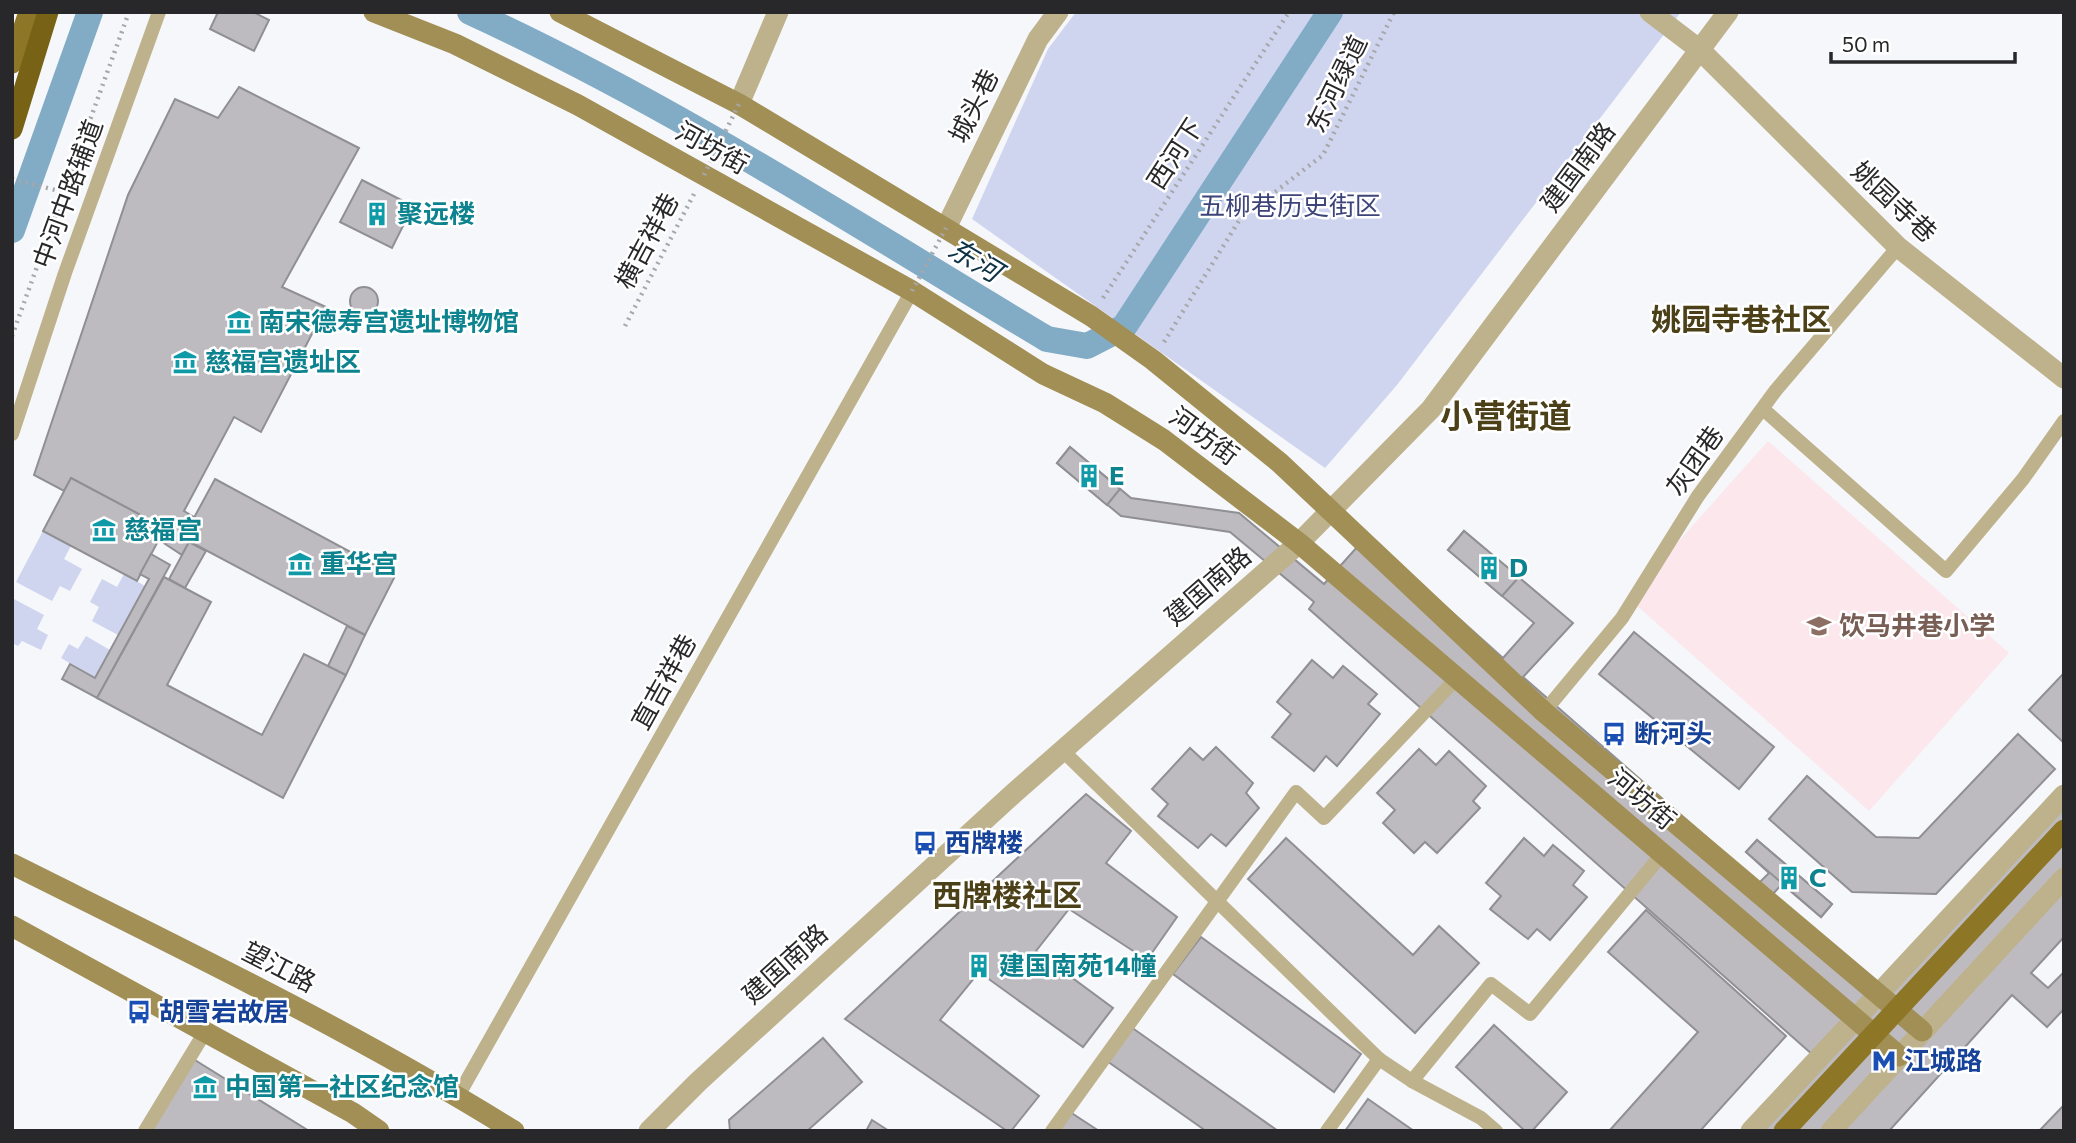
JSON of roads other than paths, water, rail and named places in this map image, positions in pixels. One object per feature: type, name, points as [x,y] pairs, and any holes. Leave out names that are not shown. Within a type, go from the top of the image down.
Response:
[{"type":"highway","points":[[12,129],[48,12]]},
{"type":"main road","points":[[12,62],[29,12]]},
{"type":"main road","points":[[1784,1131],[2064,830]]},
{"type":"street","name":"河坊街","points":[[374,12],[455,44],[578,106],[912,292],[1044,374],[1105,403],[1164,440],[1299,543],[1899,1056]]},
{"type":"street","name":"河坊街","points":[[560,12],[739,104],[1096,319],[1148,357],[1280,463],[1544,712],[1922,1031]]},
{"type":"street","points":[[739,104],[778,12]]},
{"type":"street","name":"城头巷","points":[[946,228],[1038,39],[1058,12]]},
{"type":"street","name":"姚园寺巷","points":[[1650,12],[1700,50],[1898,247],[2064,378]]},
{"type":"street","name":"建国南路","points":[[649,1131],[708,1073],[1063,751],[1299,543],[1431,410],[1728,12]]},
{"type":"street","points":[[1751,1131],[2064,795]]},
{"type":"street","name":"望江路","points":[[12,864],[337,1029],[458,1096],[514,1131]]},
{"type":"street","points":[[1831,1131],[2064,878]]},
{"type":"street","points":[[12,926],[353,1112],[379,1131]]},
{"type":"lane","name":"中河中路辅道","points":[[12,434],[65,273],[159,12]]},
{"type":"lane","name":"灰团巷","points":[[1544,712],[1622,618],[1698,496],[1762,409],[1898,247]]},
{"type":"lane","name":"直吉祥巷","points":[[458,1096],[912,292]]},
{"type":"lane","points":[[1762,409],[1946,571],[2023,480],[2064,421]]},
{"type":"lane","points":[[1052,1131],[1296,792],[1324,818],[1457,678]]},
{"type":"lane","points":[[1063,751],[1379,1059],[1412,1081],[1481,1118],[1496,1131]]},
{"type":"lane","points":[[1412,1081],[1491,985],[1531,1014],[1663,853]]},
{"type":"lane","points":[[145,1131],[205,1032]]},
{"type":"lane","points":[[1327,1131],[1379,1059]]},
{"type":"waterway","points":[[12,230],[90,12]]},
{"type":"waterway","name":"东河","points":[[470,12],[545,48],[691,126],[1047,339],[1087,346],[1124,327],[1330,12]]},
{"type":"place","name":"聚远楼","points":[[377,214]]},
{"type":"place","name":"南宋德寿宫遗址博物馆","points":[[239,322]]},
{"type":"place","name":"慈福宫遗址区","points":[[185,362]]},
{"type":"place","name":"E","points":[[1089,476]]},
{"type":"place","name":"慈福宫","points":[[104,530]]},
{"type":"place","name":"重华宫","points":[[300,564]]},
{"type":"place","name":"D","points":[[1489,568]]},
{"type":"place","name":"饮马井巷小学","points":[[1819,626]]},
{"type":"place","name":"断河头","points":[[1614,734]]},
{"type":"place","name":"西牌楼","points":[[925,843]]},
{"type":"place","name":"C","points":[[1789,878]]},
{"type":"place","name":"建国南苑14幢","points":[[979,966]]},
{"type":"place","name":"胡雪岩故居","points":[[139,1012]]},
{"type":"place","name":"江城路","points":[[1884,1061]]},
{"type":"place","name":"中国第一社区纪念馆","points":[[205,1087]]},
{"type":"district","name":"姚园寺巷社区","points":[[1741,320]]},
{"type":"district","name":"小营街道","points":[[1506,416]]},
{"type":"district","name":"西牌楼社区","points":[[1007,896]]},
{"type":"park label","name":"五柳巷历史街区","points":[[1290,206]]}]
